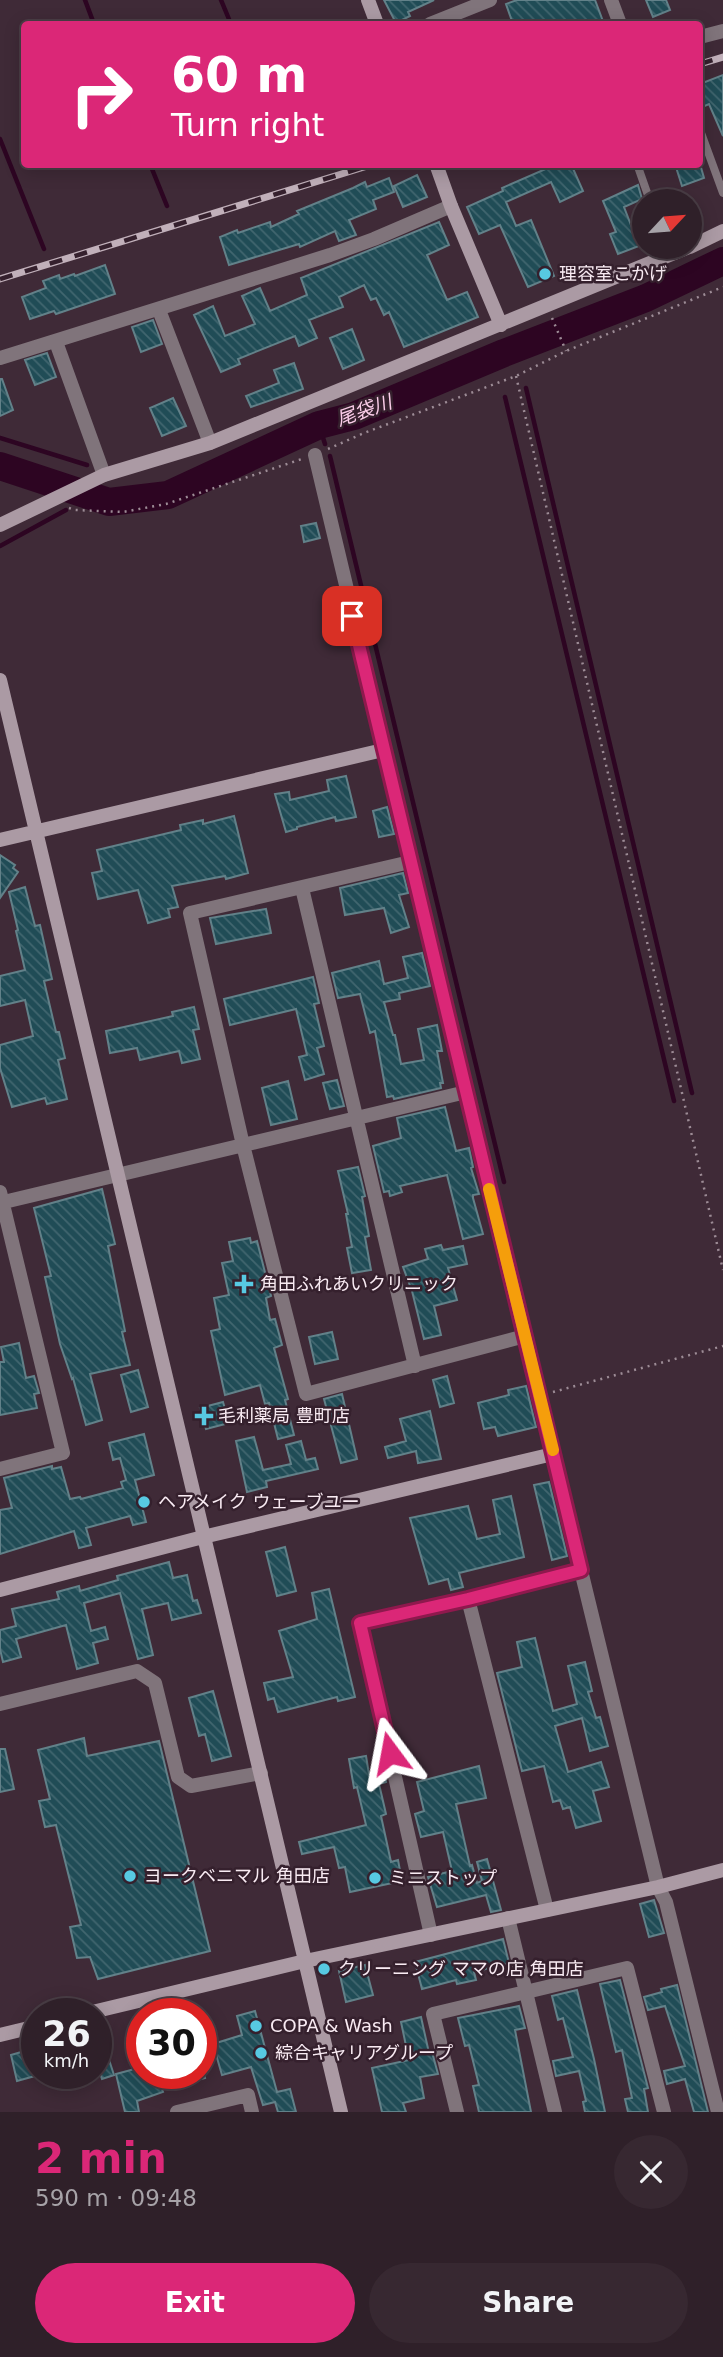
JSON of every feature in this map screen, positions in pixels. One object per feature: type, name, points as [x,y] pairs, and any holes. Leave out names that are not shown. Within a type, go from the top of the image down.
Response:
[{"type":"street","points":[[368,0],[376,21]]},
{"type":"street","points":[[438,21],[490,0]]},
{"type":"street","points":[[611,0],[619,21]]},
{"type":"street","points":[[703,36],[723,31]]},
{"type":"street","points":[[437,168],[501,325]]},
{"type":"street","points":[[0,358],[330,256],[451,206]]},
{"type":"street","points":[[702,241],[723,231]]},
{"type":"street","points":[[0,525],[104,475],[210,443],[501,325],[650,259]]},
{"type":"street","points":[[159,310],[210,443]]},
{"type":"street","points":[[56,342],[104,475]]},
{"type":"street","points":[[315,455],[383,750],[658,1887],[666,1902],[718,2112]]},
{"type":"street","points":[[0,680],[341,2112]]},
{"type":"street","points":[[0,840],[383,750]]},
{"type":"street","points":[[410,862],[190,913],[243,1145],[306,1394],[525,1336]]},
{"type":"street","points":[[302,888],[415,1366]]},
{"type":"street","points":[[0,1469],[63,1453],[1,1199],[117,1175],[466,1092]]},
{"type":"street","points":[[0,1590],[203,1537],[554,1454]]},
{"type":"street","points":[[431,1935],[360,1623],[581,1570]]},
{"type":"street","points":[[468,1599],[547,1910]]},
{"type":"street","points":[[0,1704],[137,1671],[155,1683],[178,1777],[191,1786],[261,1773]]},
{"type":"street","points":[[112,2007],[305,1961],[658,1887],[723,1870]]},
{"type":"street","points":[[508,1919],[555,2112]]},
{"type":"street","points":[[457,2112],[433,2014],[627,1968],[664,2112]]},
{"type":"street","points":[[0,2035],[21,2030]]},
{"type":"street","points":[[177,2112],[248,2095],[252,2112]]},
{"type":"lane","points":[[703,138],[723,193]]},
{"type":"lane","points":[[638,168],[645,189]]},
{"type":"path","points":[[58,497],[75,510],[123,512],[166,505],[315,455],[364,433],[516,376],[566,351],[723,287]]},
{"type":"path","points":[[550,313],[566,351]]},
{"type":"path","points":[[516,376],[723,1270]]},
{"type":"path","points":[[540,1396],[723,1346]]},
{"type":"building","points":[[384,0],[434,0],[408,12],[410,16],[395,21]]},
{"type":"building","points":[[517,0],[595,0],[603,21],[512,21],[506,4]]},
{"type":"building","points":[[646,0],[666,0],[670,10],[653,17]]},
{"type":"building","points":[[723,75],[723,136],[709,104],[703,107],[703,83]]},
{"type":"building","points":[[548,168],[573,168],[583,191],[560,202],[551,182],[506,202],[516,226],[531,220],[554,276],[528,287],[500,225],[479,234],[467,207],[503,191],[502,188]]},
{"type":"building","points":[[676,168],[701,168],[704,178],[682,186]]},
{"type":"building","points":[[417,175],[427,197],[403,207],[394,186]]},
{"type":"building","points":[[389,178],[394,192],[373,200],[376,209],[349,220],[356,235],[339,241],[335,231],[300,247],[299,244],[229,265],[220,237],[270,222],[271,227],[299,214],[297,211],[365,182],[367,187]]},
{"type":"building","points":[[638,185],[639,189],[632,189],[632,203],[624,207],[632,228],[632,249],[618,254],[610,234],[616,232],[603,201]]},
{"type":"building","points":[[439,222],[449,245],[427,255],[447,300],[467,292],[478,317],[404,347],[389,312],[384,315],[376,298],[371,300],[364,285],[339,297],[343,307],[309,320],[317,338],[299,346],[295,336],[238,359],[240,364],[221,372],[194,315],[213,306],[225,336],[255,324],[242,296],[260,288],[270,311],[307,295],[301,278]]},
{"type":"building","points":[[105,265],[115,294],[56,314],[54,311],[30,319],[22,297],[46,288],[43,281],[59,275],[60,279],[74,274],[75,276]]},
{"type":"building","points":[[153,320],[162,344],[141,352],[132,327]]},
{"type":"building","points":[[352,329],[364,360],[343,369],[330,338]]},
{"type":"building","points":[[47,353],[56,377],[35,385],[25,360]]},
{"type":"building","points":[[294,363],[303,389],[251,407],[246,396],[279,383],[274,370]]},
{"type":"building","points":[[0,379],[13,410],[0,416]]},
{"type":"building","points":[[173,398],[186,426],[162,436],[150,408]]},
{"type":"building","points":[[316,523],[320,538],[304,542],[301,526]]},
{"type":"building","points":[[346,776],[356,817],[336,821],[335,817],[286,832],[275,794],[289,792],[290,800],[329,791],[327,780]]},
{"type":"building","points":[[387,807],[394,834],[379,837],[373,811]]},
{"type":"building","points":[[234,816],[248,873],[226,879],[225,876],[172,886],[178,907],[168,909],[170,917],[148,923],[138,890],[98,899],[92,873],[102,871],[97,850],[181,830],[180,825],[203,820],[203,824]]},
{"type":"building","points":[[0,855],[15,865],[13,868],[18,872],[0,898]]},
{"type":"building","points":[[403,873],[408,893],[399,895],[409,927],[391,933],[384,908],[345,915],[340,888]]},
{"type":"building","points":[[25,887],[35,926],[40,925],[52,979],[44,981],[65,1058],[58,1060],[67,1099],[47,1104],[45,1098],[12,1107],[0,1068],[0,1045],[33,1036],[25,1000],[0,1006],[0,976],[25,970],[9,892]]},
{"type":"building","points":[[266,909],[271,933],[216,944],[210,918]]},
{"type":"building","points":[[422,953],[430,986],[399,993],[400,999],[384,1002],[401,1064],[424,1060],[418,1029],[437,1025],[442,1051],[437,1051],[443,1083],[440,1083],[441,1088],[394,1099],[393,1096],[387,1097],[375,1031],[370,1033],[360,994],[338,998],[332,973],[379,961],[384,984],[408,978],[403,957]]},
{"type":"building","points":[[313,977],[319,1003],[314,1004],[324,1046],[317,1048],[324,1074],[305,1080],[299,1057],[307,1055],[296,1009],[230,1025],[224,999]]},
{"type":"building","points":[[194,1007],[199,1029],[193,1030],[200,1059],[182,1063],[179,1051],[140,1060],[137,1048],[110,1053],[106,1031],[173,1016],[172,1012]]},
{"type":"building","points":[[337,1080],[344,1106],[330,1109],[323,1083]]},
{"type":"building","points":[[288,1081],[297,1119],[271,1125],[262,1088]]},
{"type":"building","points":[[445,1107],[456,1151],[469,1148],[471,1168],[479,1194],[473,1195],[473,1198],[483,1234],[463,1239],[447,1175],[400,1186],[402,1192],[390,1196],[389,1191],[384,1192],[373,1146],[401,1138],[397,1118]]},
{"type":"building","points":[[358,1167],[365,1196],[362,1197],[369,1236],[365,1237],[371,1270],[352,1273],[347,1248],[352,1247],[348,1214],[338,1171]]},
{"type":"building","points":[[102,1189],[115,1244],[108,1246],[130,1365],[90,1374],[102,1420],[86,1425],[60,1344],[45,1277],[51,1276],[34,1208]]},
{"type":"building","points":[[250,1238],[251,1243],[257,1241],[271,1296],[266,1298],[270,1320],[275,1319],[282,1345],[274,1348],[288,1399],[285,1400],[294,1435],[278,1439],[269,1403],[265,1404],[260,1385],[225,1395],[211,1331],[220,1329],[214,1298],[229,1295],[222,1263],[233,1261],[229,1242]]},
{"type":"building","points":[[441,1245],[443,1250],[463,1246],[467,1264],[448,1268],[457,1300],[434,1306],[441,1335],[424,1339],[403,1267],[428,1259],[425,1249]]},
{"type":"building","points":[[332,1332],[338,1359],[315,1364],[309,1337]]},
{"type":"building","points":[[19,1343],[26,1378],[34,1376],[39,1393],[34,1394],[37,1408],[0,1415],[0,1362],[4,1362],[1,1347]]},
{"type":"building","points":[[138,1370],[148,1407],[131,1412],[121,1375]]},
{"type":"building","points":[[447,1376],[454,1403],[440,1407],[433,1380]]},
{"type":"building","points":[[526,1386],[536,1427],[498,1436],[495,1427],[484,1429],[478,1403],[509,1395],[508,1390]]},
{"type":"building","points":[[342,1394],[357,1459],[341,1463],[324,1399]]},
{"type":"building","points":[[223,1402],[229,1423],[206,1429],[200,1408]]},
{"type":"building","points":[[430,1411],[441,1459],[418,1463],[416,1451],[388,1458],[385,1447],[406,1441],[400,1419]]},
{"type":"building","points":[[144,1434],[154,1475],[135,1480],[146,1522],[133,1525],[130,1516],[86,1528],[91,1545],[79,1548],[74,1531],[0,1554],[0,1510],[12,1508],[4,1478],[52,1466],[52,1469],[61,1467],[70,1499],[81,1499],[123,1488],[121,1482],[126,1480],[120,1458],[113,1460],[109,1443]]},
{"type":"building","points":[[254,1437],[263,1470],[291,1464],[286,1445],[301,1441],[306,1460],[315,1458],[318,1469],[266,1481],[267,1487],[247,1492],[236,1441]]},
{"type":"building","points":[[549,1482],[567,1556],[552,1560],[534,1485]]},
{"type":"building","points":[[511,1496],[524,1557],[459,1573],[463,1587],[451,1590],[448,1579],[429,1584],[410,1518],[468,1506],[477,1539],[500,1534],[493,1500]]},
{"type":"building","points":[[285,1547],[296,1591],[277,1596],[266,1552]]},
{"type":"building","points":[[169,1562],[173,1578],[187,1575],[193,1601],[197,1600],[201,1613],[172,1620],[168,1603],[142,1609],[153,1655],[138,1659],[120,1593],[84,1603],[91,1631],[105,1627],[108,1639],[93,1643],[98,1663],[77,1669],[66,1625],[16,1639],[21,1657],[3,1662],[0,1630],[16,1626],[12,1609],[59,1599],[57,1592],[79,1586],[80,1591],[118,1580],[117,1576]]},
{"type":"building","points":[[329,1589],[355,1697],[338,1701],[337,1697],[278,1712],[274,1698],[268,1700],[264,1683],[293,1677],[279,1631],[317,1619],[312,1593]]},
{"type":"building","points":[[535,1638],[553,1711],[577,1704],[568,1666],[585,1662],[592,1691],[588,1692],[596,1718],[600,1717],[608,1746],[590,1751],[582,1718],[555,1726],[568,1772],[601,1762],[609,1787],[593,1791],[601,1821],[576,1828],[570,1807],[563,1809],[560,1800],[553,1802],[544,1766],[522,1771],[497,1673],[522,1667],[517,1642]]},
{"type":"building","points":[[213,1691],[231,1756],[212,1761],[205,1734],[199,1736],[189,1698]]},
{"type":"building","name":"ヨークベニマル 角田店","points":[[84,1738],[87,1756],[159,1741],[210,1951],[98,1979],[90,1957],[77,1958],[70,1927],[81,1925],[56,1825],[45,1827],[39,1801],[50,1799],[38,1750]]},
{"type":"building","points":[[0,1749],[5,1749],[14,1789],[0,1792]]},
{"type":"building","points":[[366,1756],[369,1774],[384,1770],[386,1782],[379,1784],[386,1814],[381,1816],[391,1862],[398,1860],[402,1881],[350,1892],[345,1867],[339,1868],[334,1847],[302,1854],[299,1842],[366,1825],[357,1787],[354,1788],[349,1759]]},
{"type":"building","points":[[479,1766],[486,1798],[456,1804],[470,1866],[472,1865],[477,1883],[482,1881],[477,1862],[487,1859],[501,1910],[491,1912],[486,1895],[437,1907],[428,1877],[452,1871],[443,1832],[421,1837],[415,1814],[424,1811],[417,1782]]},
{"type":"building","points":[[654,1900],[664,1933],[649,1937],[640,1904]]},
{"type":"building","points":[[503,1939],[509,1963],[474,1972],[476,1980],[457,1984],[456,1980],[422,1989],[415,1962]]},
{"type":"building","points":[[365,1965],[373,1995],[346,2002],[339,1971]]},
{"type":"building","points":[[620,1980],[648,2088],[644,2089],[648,2112],[628,2112],[625,2099],[632,2098],[622,2050],[616,2052],[600,1984]]},
{"type":"building","points":[[677,1985],[708,2112],[694,2112],[685,2079],[667,2084],[664,2071],[685,2066],[665,2006],[648,2010],[644,1997]]},
{"type":"building","points":[[577,1990],[605,2112],[585,2112],[583,2102],[586,2101],[579,2071],[556,2076],[553,2061],[573,2057],[563,2018],[558,2020],[552,1996]]},
{"type":"building","points":[[519,2006],[525,2028],[515,2030],[531,2112],[479,2112],[473,2086],[479,2085],[469,2045],[465,2046],[458,2018]]},
{"type":"building","points":[[255,2011],[277,2092],[290,2089],[296,2112],[278,2112],[275,2102],[263,2105],[251,2067],[222,2075],[217,2058],[217,2043],[242,2035],[237,2016]]},
{"type":"building","points":[[421,2017],[429,2053],[432,2052],[438,2074],[420,2077],[424,2098],[403,2103],[406,2112],[382,2112],[372,2068],[409,2060],[401,2022]]},
{"type":"building","points":[[21,2052],[21,2080],[17,2081],[11,2055]]},
{"type":"building","points":[[126,2071],[126,2089],[162,2089],[163,2092],[137,2101],[139,2112],[125,2112],[116,2074]]},
{"type":"waterway","points":[[85,0],[93,21]]},
{"type":"waterway","points":[[221,0],[230,21]]},
{"type":"waterway","points":[[0,139],[44,249]]},
{"type":"waterway","points":[[152,168],[167,206]]},
{"type":"waterway","name":"尾袋川","points":[[0,466],[109,502],[168,495],[319,425],[354,416],[504,353],[646,298],[723,261]]},
{"type":"waterway","points":[[526,388],[692,1093]]},
{"type":"waterway","points":[[505,397],[674,1101]]},
{"type":"waterway","points":[[319,425],[325,444]]},
{"type":"waterway","points":[[0,438],[87,465]]},
{"type":"waterway","points":[[330,456],[504,1182]]},
{"type":"waterway","points":[[80,503],[92,497]]},
{"type":"waterway","points":[[0,546],[66,510]]},
{"type":"railway","points":[[703,63],[723,57]]},
{"type":"railway","points":[[0,279],[361,168]]},
{"type":"slow traffic","points":[[489,1189],[553,1450]]},
{"type":"place","name":"理容室こかげ","points":[[545,274]]},
{"type":"place","name":"角田ふれあいクリニック","points":[[244,1284]]},
{"type":"place","name":"毛利薬局 豊町店","points":[[204,1416]]},
{"type":"place","name":"ヘアメイク ウェーブユー","points":[[144,1502]]},
{"type":"place","name":"ヨークベニマル 角田店","points":[[130,1876]]},
{"type":"place","name":"ミニストップ","points":[[375,1878]]},
{"type":"place","name":"クリーニング ママの店 角田店","points":[[324,1969]]},
{"type":"place","name":"COPA & Wash","points":[[256,2026]]},
{"type":"place","name":"綜合キャリアグループ","points":[[261,2053]]},
{"type":"route","points":[[352,616],[581,1570],[360,1623],[390,1753]]}]
